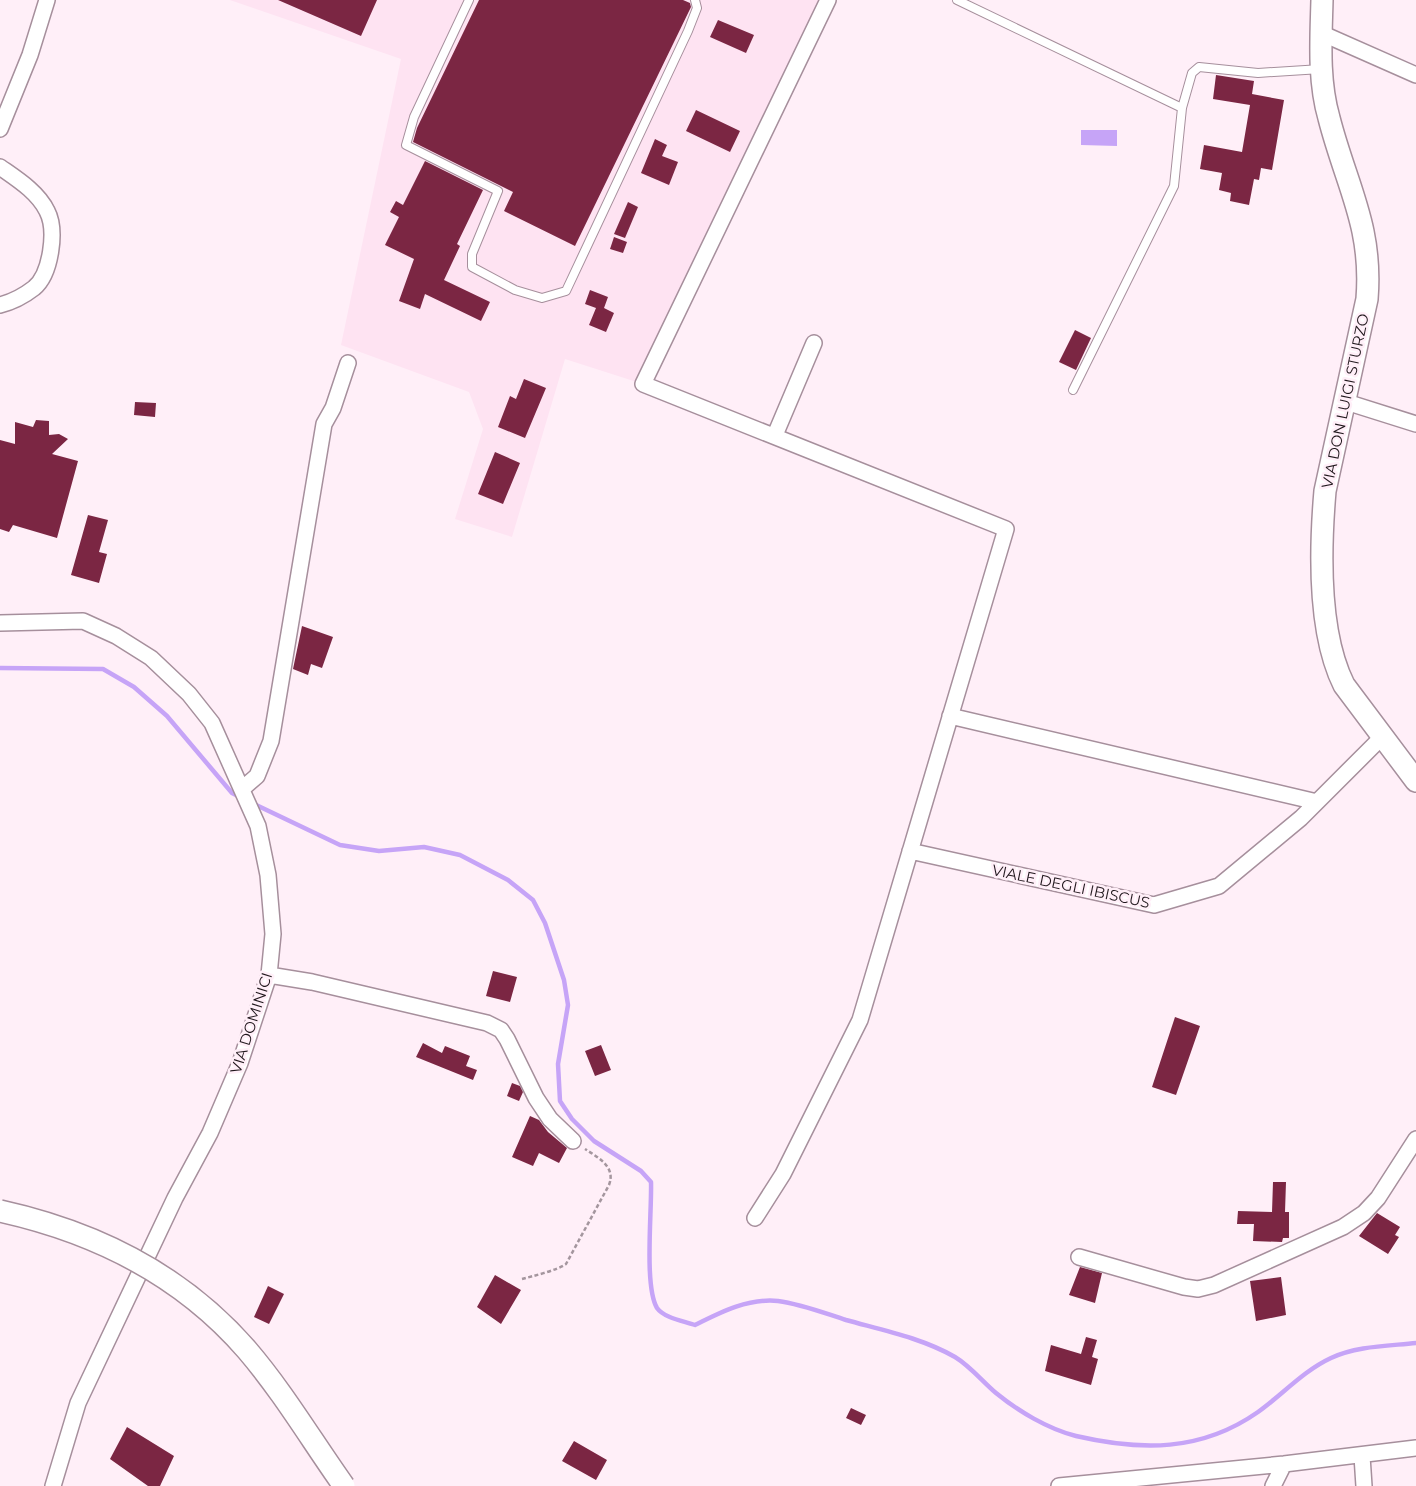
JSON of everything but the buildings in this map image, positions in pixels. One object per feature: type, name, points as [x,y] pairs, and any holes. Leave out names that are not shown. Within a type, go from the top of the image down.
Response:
[{"type":"street","points":[[0,129],[30,55],[47,0]]},
{"type":"street","points":[[755,1218],[782,1174],[860,1020],[1006,528],[643,384],[828,0]]},
{"type":"street","name":"VIA DON LUIGI STURZO","points":[[1322,0],[1322,69],[1328,118],[1360,211],[1368,254],[1366,299],[1325,491],[1323,517],[1324,600],[1328,640],[1337,671],[1344,685],[1416,781]]},
{"type":"street","points":[[1321,34],[1416,75]]},
{"type":"street","points":[[0,167],[30,189],[42,204],[48,212],[52,235],[49,264],[36,287],[0,305]]},
{"type":"street","points":[[775,435],[814,344]]},
{"type":"street","points":[[243,791],[257,776],[271,741],[324,424],[333,408],[348,363]]},
{"type":"street","points":[[1343,401],[1416,424]]},
{"type":"street","name":"VIA DOMINICI","points":[[0,623],[83,621],[116,636],[151,658],[189,694],[212,723],[258,826],[268,874],[273,934],[269,975],[240,1062],[210,1133],[175,1198],[78,1403],[53,1486]]},
{"type":"street","points":[[950,716],[1317,802]]},
{"type":"street","name":"VIALE DEGLI IBISCUS","points":[[910,851],[1154,905],[1219,886],[1317,802],[1382,737]]},
{"type":"street","points":[[269,975],[312,982],[487,1024],[501,1030],[522,1067],[536,1098],[550,1119],[573,1142]]},
{"type":"street","points":[[1080,1257],[1184,1287],[1198,1289],[1214,1285],[1344,1226],[1364,1213],[1378,1198],[1416,1139]]},
{"type":"street","points":[[0,1211],[55,1224],[113,1248],[150,1268],[190,1296],[222,1324],[256,1361],[344,1486]]},
{"type":"street","points":[[1059,1486],[1362,1456],[1416,1448]]},
{"type":"street","points":[[1362,1456],[1364,1486]]},
{"type":"street","points":[[1273,1486],[1284,1464]]},
{"type":"lane","points":[[469,0],[414,117],[406,145],[498,191],[472,254],[472,266],[515,290],[542,298],[566,290],[688,31],[697,8],[695,0]]},
{"type":"lane","points":[[957,0],[1182,108]]},
{"type":"lane","points":[[1072,390],[1174,186],[1182,108],[1192,73],[1199,67],[1258,73],[1322,69]]},
{"type":"path","points":[[522,1279],[550,1269],[559,1269],[566,1264],[610,1186],[612,1176],[607,1165],[573,1142]]},
{"type":"shaded area","points":[[230,0],[826,0],[643,384],[565,359],[512,537],[455,519],[483,429],[469,392],[341,345],[401,59]]},
{"type":"shaded area","points":[[1081,130],[1117,130],[1117,146],[1081,145]]},
{"type":"waterway","points":[[0,668],[103,669],[134,687],[167,716],[232,793],[240,797]]},
{"type":"waterway","points":[[252,803],[340,845],[379,851],[424,847],[460,855],[508,880],[533,900],[545,923],[564,980],[568,1005],[558,1064],[560,1101],[572,1119],[594,1141],[641,1171],[651,1182],[651,1283],[657,1308],[669,1317],[695,1325],[735,1307],[756,1302],[778,1301],[804,1306],[846,1320],[902,1335],[942,1350],[966,1365],[996,1393],[1014,1406],[1034,1419],[1055,1429],[1100,1441],[1147,1446],[1170,1445],[1215,1435],[1258,1412],[1302,1376],[1321,1363],[1341,1354],[1372,1347],[1416,1343]]}]
